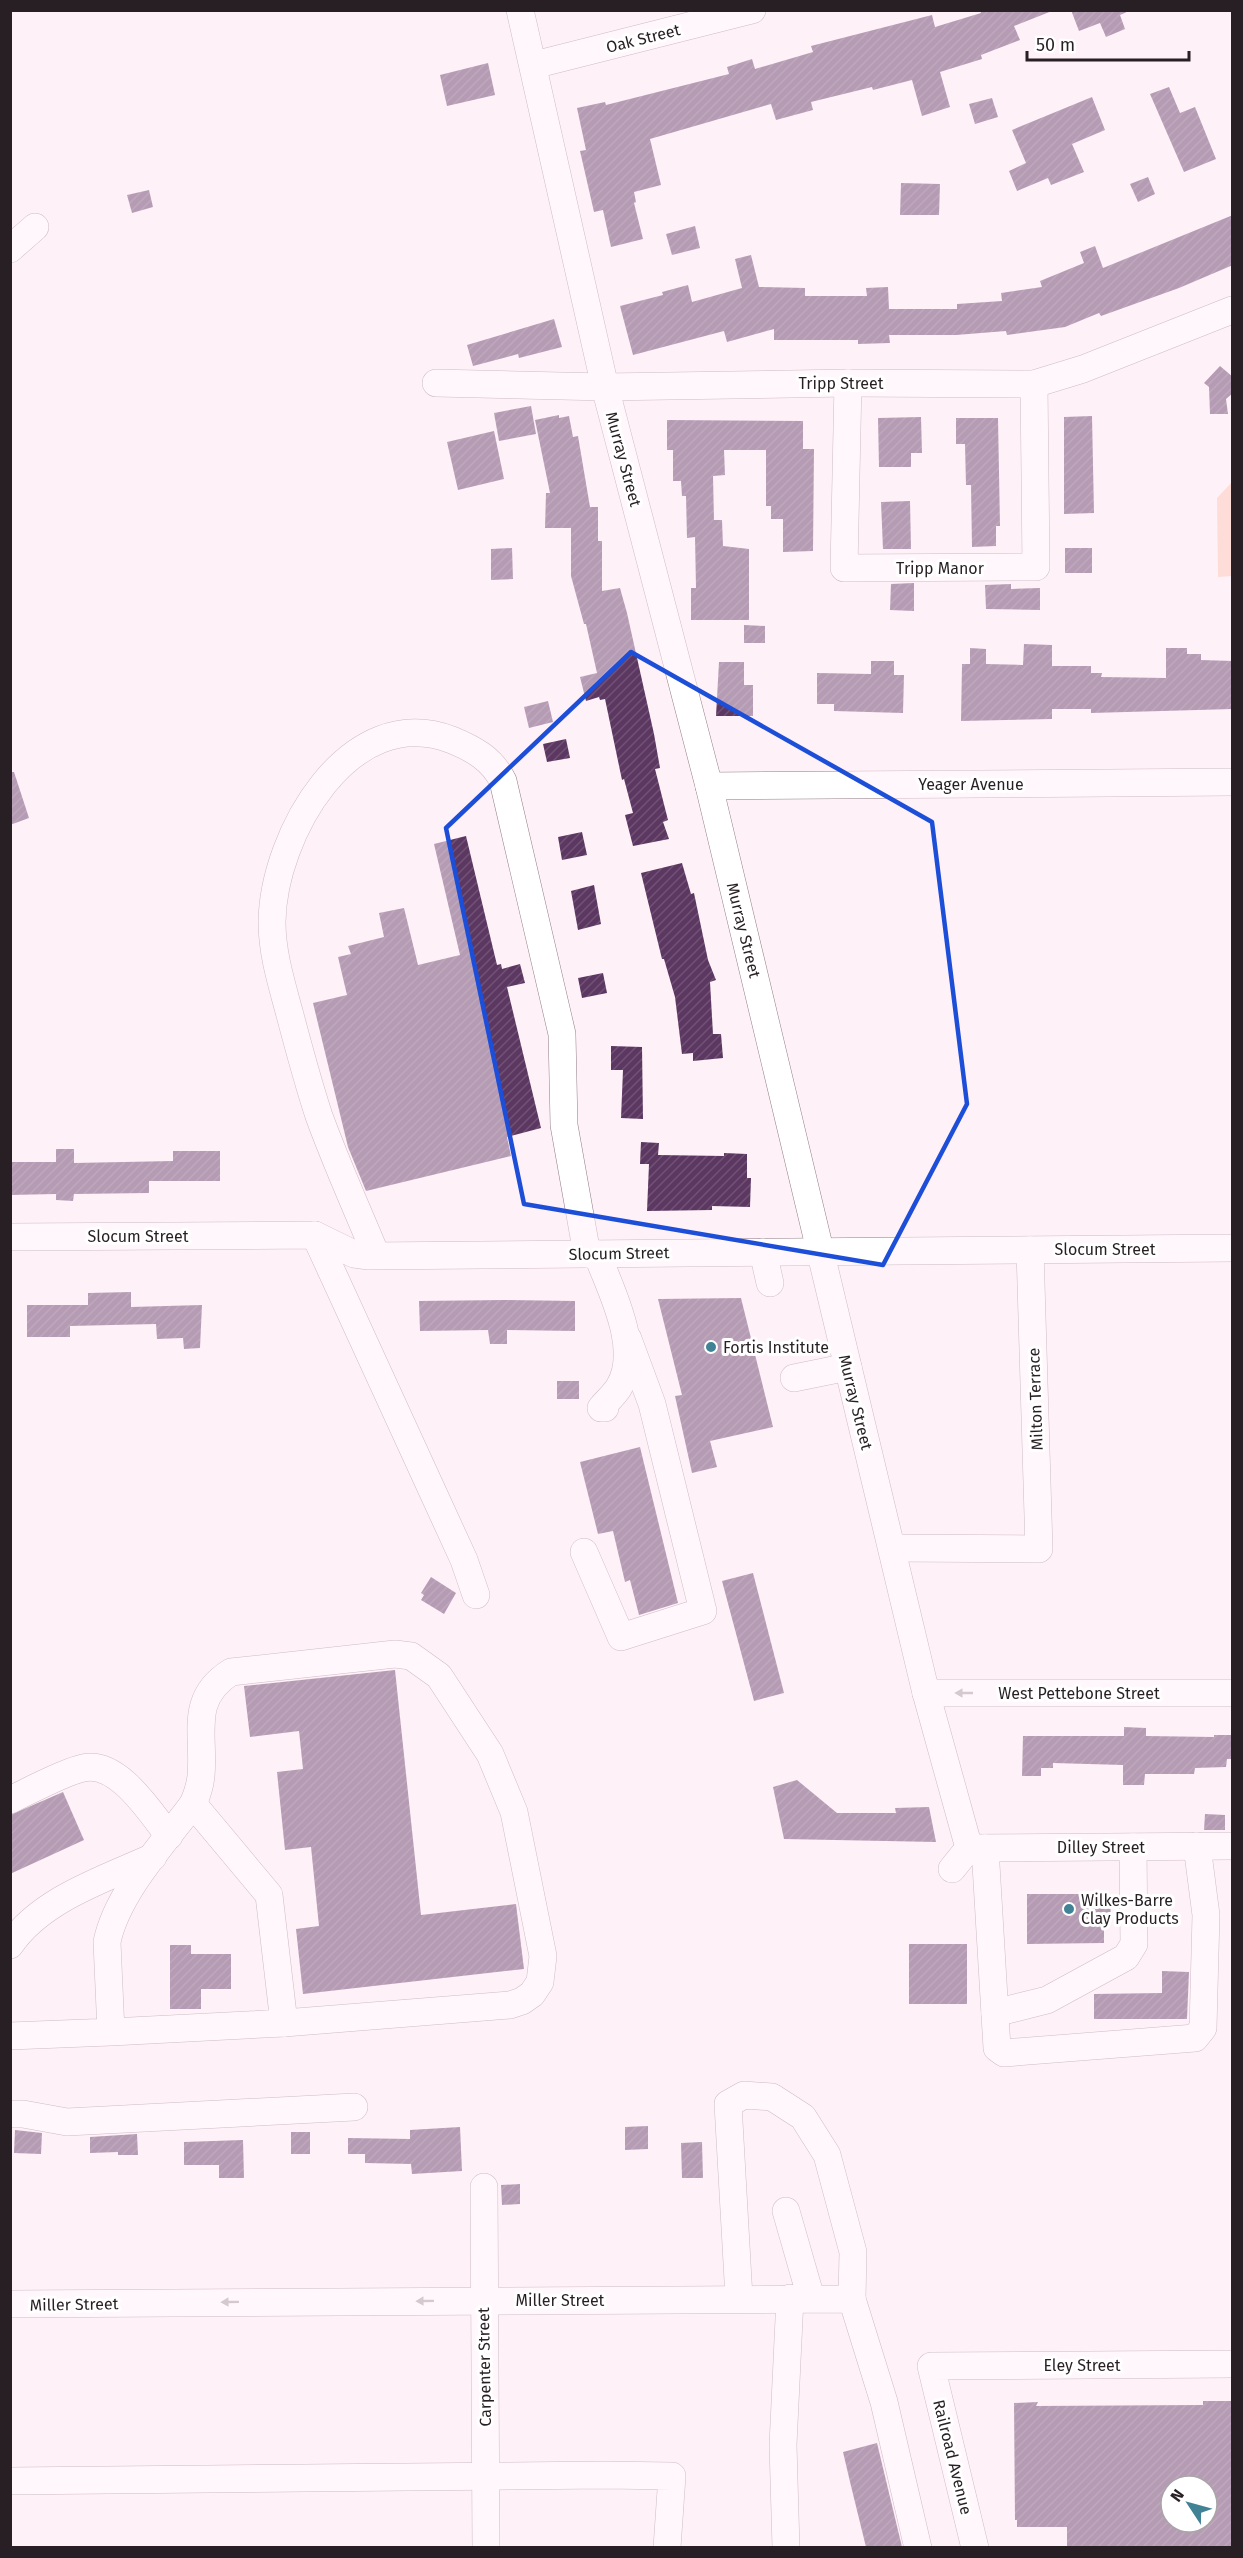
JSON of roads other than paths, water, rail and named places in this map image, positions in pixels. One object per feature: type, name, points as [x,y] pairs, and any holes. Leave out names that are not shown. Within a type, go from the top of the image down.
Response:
[{"type":"street","name":"Murray Street","points":[[520,10],[605,387],[709,786],[892,1548],[926,1693],[941,1784],[969,1855],[995,2013],[997,2048],[1004,2053],[1196,2038],[1203,2028],[1206,1916],[1197,1846]]},
{"type":"street","name":"Oak Street","points":[[534,65],[752,10]]},
{"type":"street","points":[[10,249],[35,227]]},
{"type":"street","name":"Tripp Street","points":[[436,383],[605,387],[848,383],[1034,384],[1083,369],[1233,310]]},
{"type":"street","name":"Tripp Manor","points":[[848,383],[844,568],[1036,567],[1034,384]]},
{"type":"street","points":[[376,1255],[319,1115],[278,968],[272,940],[272,919],[277,882],[291,838],[306,808],[328,777],[345,760],[374,742],[397,735],[422,733],[449,739],[487,758],[496,767],[503,781],[562,1034],[564,1125],[592,1254],[652,1404],[703,1611],[621,1637],[584,1552]]},
{"type":"street","name":"Yeager Avenue","points":[[709,786],[1233,782]]},
{"type":"street","points":[[315,1235],[464,1560],[476,1595]]},
{"type":"street","name":"Slocum Street","points":[[10,1237],[315,1235],[354,1254],[376,1255],[1233,1248]]},
{"type":"street","name":"Milton Terrace","points":[[892,1548],[1039,1549],[1030,1250]]},
{"type":"street","points":[[763,1252],[770,1283]]},
{"type":"street","points":[[605,1408],[601,1408],[620,1386],[628,1356],[627,1339]]},
{"type":"street","points":[[794,1378],[848,1367]]},
{"type":"street","points":[[10,2036],[111,2032],[284,2024],[510,2005],[532,1994],[540,1982],[543,1956],[514,1812],[490,1754],[439,1676],[411,1656],[395,1654],[231,1672],[221,1678],[210,1691],[202,1709],[201,1776],[193,1804],[130,1891],[110,1928],[107,1942],[111,2032]]},
{"type":"street","name":"West Pettebone Street","points":[[926,1693],[1233,1693]]},
{"type":"street","points":[[10,1800],[82,1768],[105,1769],[126,1784],[162,1846]]},
{"type":"street","points":[[193,1804],[269,1895],[284,2024]]},
{"type":"street","points":[[10,1945],[27,1926],[47,1910],[162,1846]]},
{"type":"street","name":"Dilley Street","points":[[969,1855],[1133,1847],[1233,1846]]},
{"type":"street","points":[[995,2013],[1047,2000],[1126,1957],[1134,1944],[1133,1847]]},
{"type":"street","points":[[739,2298],[728,2104],[744,2095],[772,2097],[803,2117],[827,2155],[853,2252],[852,2299],[884,2403],[918,2547]]},
{"type":"street","points":[[10,2114],[23,2114],[67,2122],[354,2108]]},
{"type":"street","name":"Carpenter Street","points":[[484,2187],[486,2547]]},
{"type":"street","points":[[786,2211],[801,2298],[783,2445],[786,2547]]},
{"type":"street","name":"Miller Street","points":[[10,2304],[852,2299]]},
{"type":"street","name":"Eley Street","points":[[931,2366],[1233,2364]]},
{"type":"street","name":"Railroad Avenue","points":[[931,2366],[975,2547]]},
{"type":"street","points":[[10,2481],[422,2476],[486,2478],[672,2476],[667,2547]]},
{"type":"place","name":"Fortis Institute","points":[[711,1347]]},
{"type":"place","name":"Wilkes-Barre Clay Products","points":[[1069,1909]]}]
